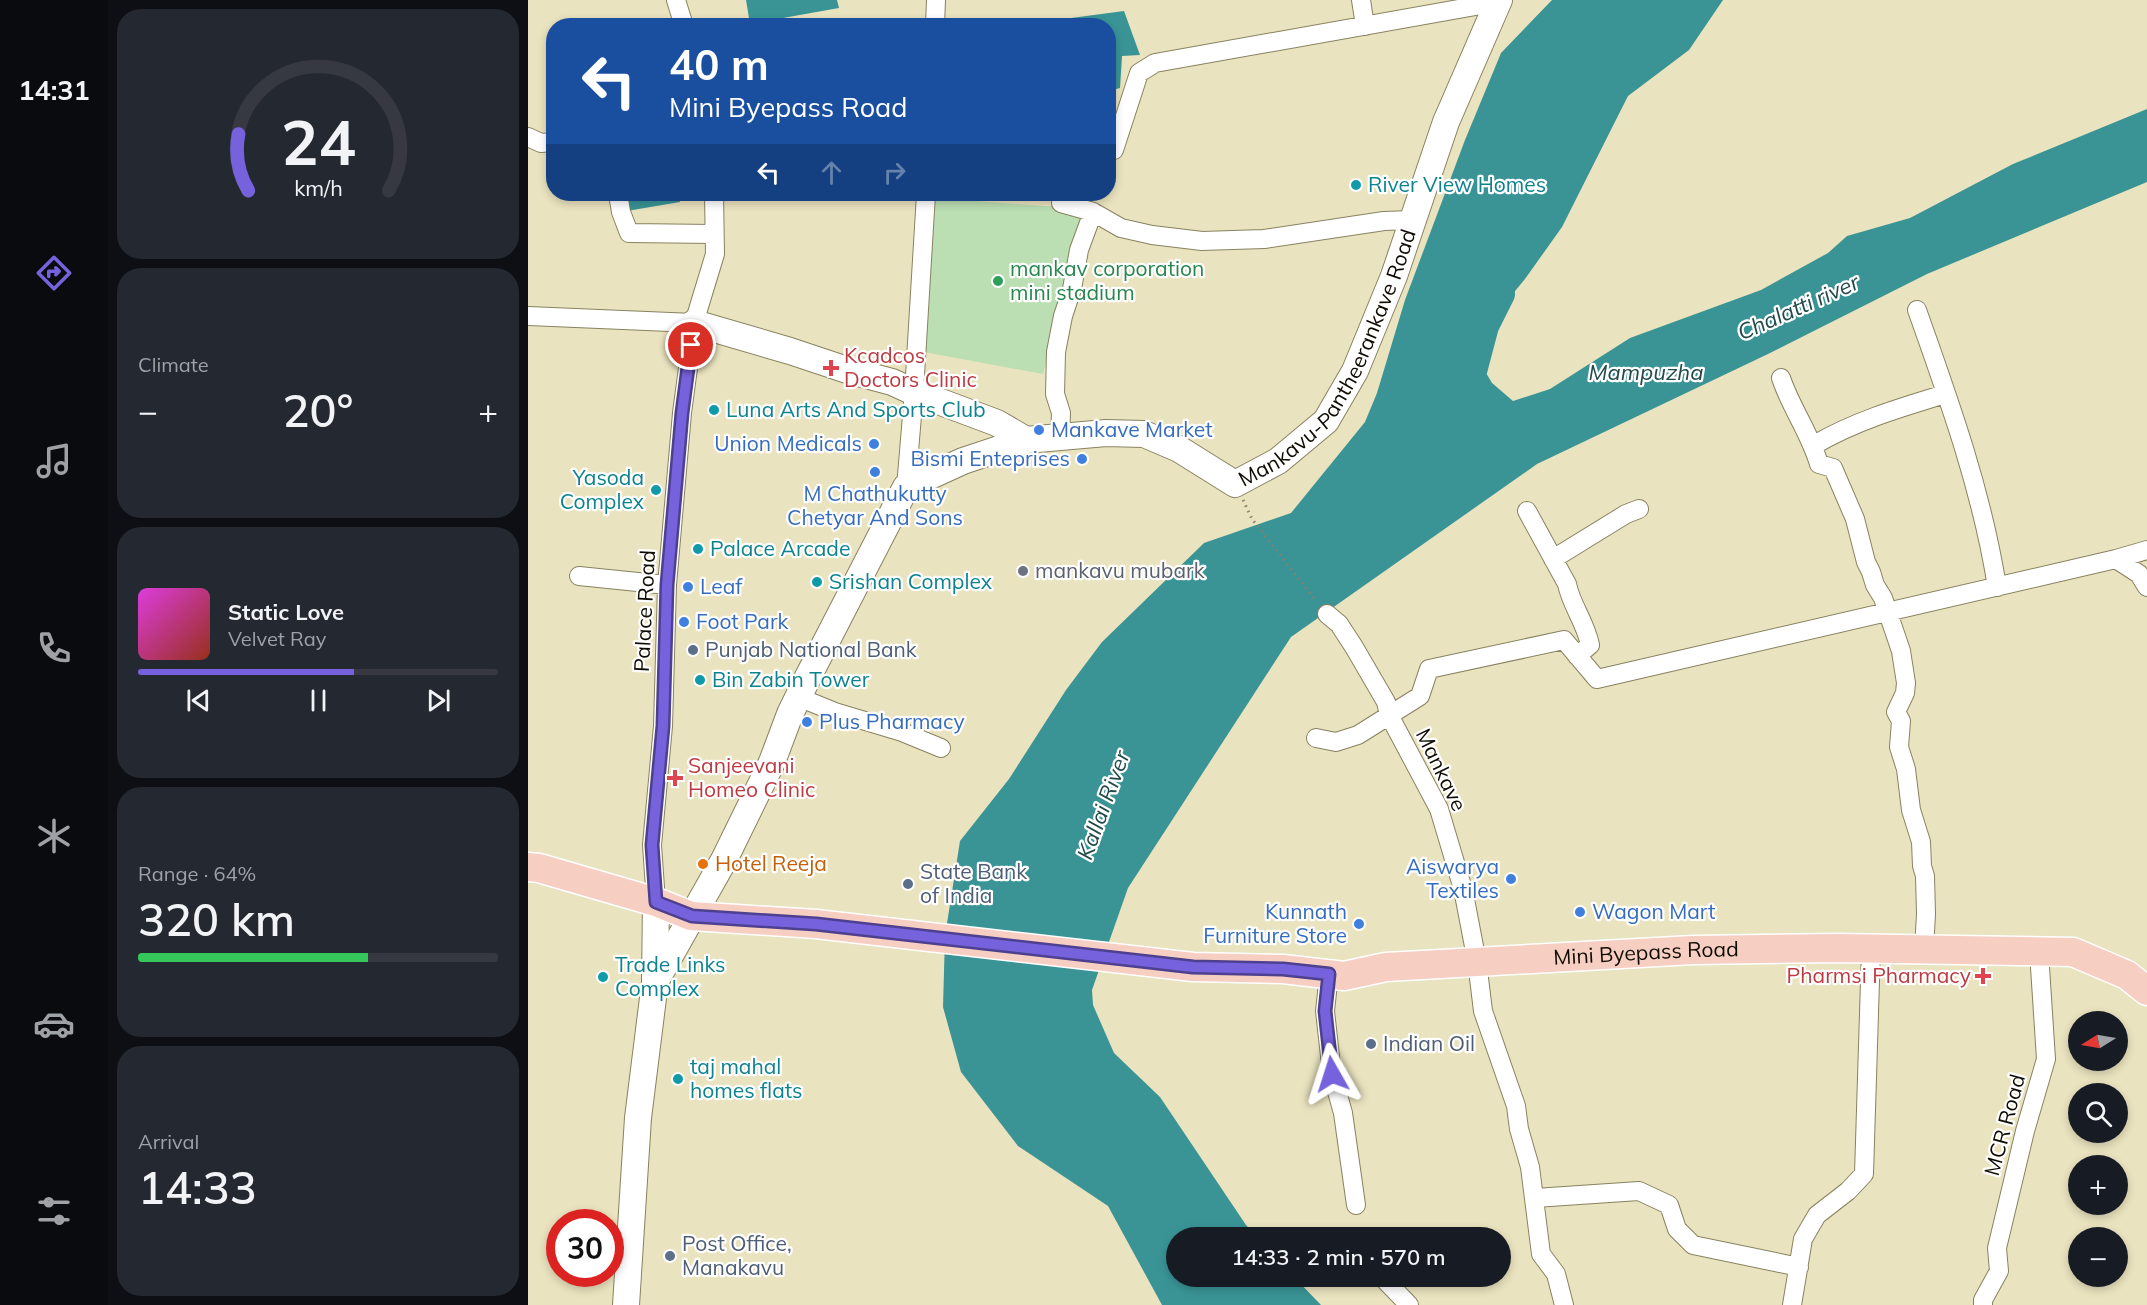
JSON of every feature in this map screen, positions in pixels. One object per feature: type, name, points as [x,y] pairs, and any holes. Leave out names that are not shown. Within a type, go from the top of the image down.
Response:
[{"type":"main road","name":"Mankavu-Pantheerankave Road","points":[[906,488],[963,461],[1026,441],[1106,433],[1144,434],[1179,448],[1235,484],[1278,461],[1326,421],[1355,371],[1394,276],[1446,122],[1499,1]]},
{"type":"main road","points":[[694,323],[892,382],[998,423],[1026,441]]},
{"type":"main road","points":[[655,982],[724,860],[772,762],[798,697],[906,488]]},
{"type":"main road","points":[[528,867],[539,868],[656,902],[692,916]]},
{"type":"main road","points":[[626,1305],[638,1118],[655,982],[656,902]]},
{"type":"main road","name":"Mini Byepass Road","points":[[692,916],[816,924],[1136,962],[1193,967],[1283,969],[1344,976],[1386,968],[1693,950],[1870,949],[2073,952],[2127,975],[2147,991]]},
{"type":"street","points":[[676,0],[682,18]]},
{"type":"street","points":[[935,18],[936,0]]},
{"type":"street","points":[[1361,0],[1365,26]]},
{"type":"street","points":[[1116,144],[1139,73],[1155,63],[1499,1]]},
{"type":"street","points":[[528,137],[541,143],[546,143]]},
{"type":"street","points":[[619,201],[629,233],[714,234]]},
{"type":"street","name":"Palace Road","points":[[656,902],[652,845],[663,726],[667,585],[682,413],[694,323],[715,254],[714,201]]},
{"type":"street","points":[[906,488],[926,201]]},
{"type":"street","points":[[1061,201],[1061,203],[1093,212],[1120,228],[1152,235],[1202,241],[1264,238],[1384,220],[1413,220]]},
{"type":"street","points":[[1060,437],[1061,412],[1055,394],[1056,352],[1079,250],[1093,212]]},
{"type":"street","points":[[1917,310],[1957,423],[1986,528],[1997,587]]},
{"type":"street","points":[[528,316],[694,323]]},
{"type":"street","points":[[1781,378],[1794,411],[1803,422],[1814,445],[1819,464],[1833,468],[1855,519],[1866,562],[1883,598],[1901,651],[1906,683],[1905,693],[1896,712],[1901,721],[1899,747],[1908,776],[1911,810],[1921,842],[1922,866],[1925,876],[1924,950]]},
{"type":"street","points":[[1814,445],[1847,427],[1879,414],[1945,394]]},
{"type":"street","points":[[1553,559],[1626,514],[1639,509]]},
{"type":"street","points":[[1527,511],[1567,584],[1569,594],[1588,636],[1590,645],[1577,656]]},
{"type":"street","points":[[1316,738],[1336,742],[1358,735],[1420,696],[1428,669],[1564,640],[1597,679],[2116,560],[2147,550]]},
{"type":"street","points":[[2116,560],[2139,574],[2147,587]]},
{"type":"street","points":[[579,576],[667,585]]},
{"type":"street","name":"Mankave","points":[[1327,614],[1339,624],[1386,702],[1389,715],[1438,809],[1463,889],[1477,962],[1483,1011],[1516,1106],[1519,1130],[1530,1167],[1541,1254],[1556,1274],[1564,1305]]},
{"type":"street","points":[[798,697],[835,712],[902,732],[941,748]]},
{"type":"street","points":[[1792,1305],[1803,1239],[1817,1215],[1848,1191],[1864,1174],[1870,949]]},
{"type":"street","name":"MCR Road","points":[[1983,1305],[1983,1300],[1999,1271],[1997,1248],[2025,1131],[2046,1059],[2039,952]]},
{"type":"street","points":[[1329,974],[1325,1011],[1332,1074],[1343,1113],[1356,1205]]},
{"type":"street","points":[[1535,1198],[1639,1191],[1669,1205],[1677,1229],[1693,1245],[1799,1267]]},
{"type":"street","points":[[1392,1287],[1409,1305]]},
{"type":"path","points":[[1235,484],[1252,519],[1327,614]]},
{"type":"green space","name":"mankav corporation mini stadium","points":[[933,201],[975,201],[1088,209],[1043,374],[924,352]]},
{"type":"water","points":[[746,0],[837,0],[839,8],[783,18],[749,18]]},
{"type":"water","name":"Kallai River","points":[[1552,0],[1723,0],[1689,50],[1628,96],[1562,227],[1525,279],[1482,331],[1473,351],[1492,383],[1513,401],[1550,389],[1630,338],[1761,290],[1828,253],[1847,236],[1910,218],[2013,164],[2147,109],[2147,182],[1927,274],[1768,354],[1537,464],[1291,637],[1128,888],[1092,990],[1093,1005],[1114,1053],[1160,1097],[1248,1227],[1166,1227],[1166,1287],[1304,1287],[1321,1305],[1162,1305],[1108,1206],[1018,1146],[961,1072],[943,1007],[945,936],[960,841],[1009,779],[1066,690],[1102,642],[1204,543],[1291,513],[1365,422],[1377,393],[1405,300],[1465,140],[1501,53]]},
{"type":"water","points":[[1124,11],[1140,55],[1122,56],[1120,88],[1116,89],[1116,18],[1071,18]]},
{"type":"water","points":[[619,201],[680,202],[621,212]]},
{"type":"waterway","points":[[1467,394],[1485,326],[1501,294]]},
{"type":"place","name":"River View Homes","points":[[1356,185]]},
{"type":"place","name":"mankav corporation mini stadium","points":[[998,281]]},
{"type":"place","name":"Kcadcos Doctors Clinic","points":[[831,368]]},
{"type":"place","name":"Luna Arts And Sports Club","points":[[714,410]]},
{"type":"place","name":"Mankave Market","points":[[1039,430]]},
{"type":"place","name":"Union Medicals","points":[[874,444]]},
{"type":"place","name":"Bismi Enteprises","points":[[1082,459]]},
{"type":"place","name":"M Chathukutty Chetyar And Sons","points":[[875,472]]},
{"type":"place","name":"Yasoda Complex","points":[[656,490]]},
{"type":"place","name":"Palace Arcade","points":[[698,549]]},
{"type":"place","name":"mankavu mubark","points":[[1023,571]]},
{"type":"place","name":"Srishan Complex","points":[[817,582]]},
{"type":"place","name":"Leaf","points":[[688,587]]},
{"type":"place","name":"Foot Park","points":[[684,622]]},
{"type":"place","name":"Punjab National Bank","points":[[693,650]]},
{"type":"place","name":"Bin Zabin Tower","points":[[700,680]]},
{"type":"place","name":"Plus Pharmacy","points":[[807,722]]},
{"type":"place","name":"Sanjeevani Homeo Clinic","points":[[675,778]]},
{"type":"place","name":"Hotel Reeja","points":[[703,864]]},
{"type":"place","name":"Aiswarya Textiles","points":[[1511,879]]},
{"type":"place","name":"State Bank of India","points":[[908,884]]},
{"type":"place","name":"Wagon Mart","points":[[1580,912]]},
{"type":"place","name":"Kunnath Furniture Store","points":[[1359,924]]},
{"type":"place","name":"Pharmsi Pharmacy","points":[[1983,976]]},
{"type":"place","name":"Trade Links Complex","points":[[603,977]]},
{"type":"place","name":"Indian Oil","points":[[1371,1044]]},
{"type":"place","name":"taj mahal homes flats","points":[[678,1079]]},
{"type":"place","name":"Post Office, Manakavu","points":[[670,1256]]},
{"type":"route","points":[[691,345],[682,413],[667,585],[663,726],[652,845],[656,902],[692,916],[816,924],[1193,967],[1283,969],[1329,974],[1325,1011],[1332,1074]]},
{"type":"water label","name":"Chalatti river","points":[[1798,307]]},
{"type":"water label","name":"Mampuzha","points":[[1646,372]]}]
